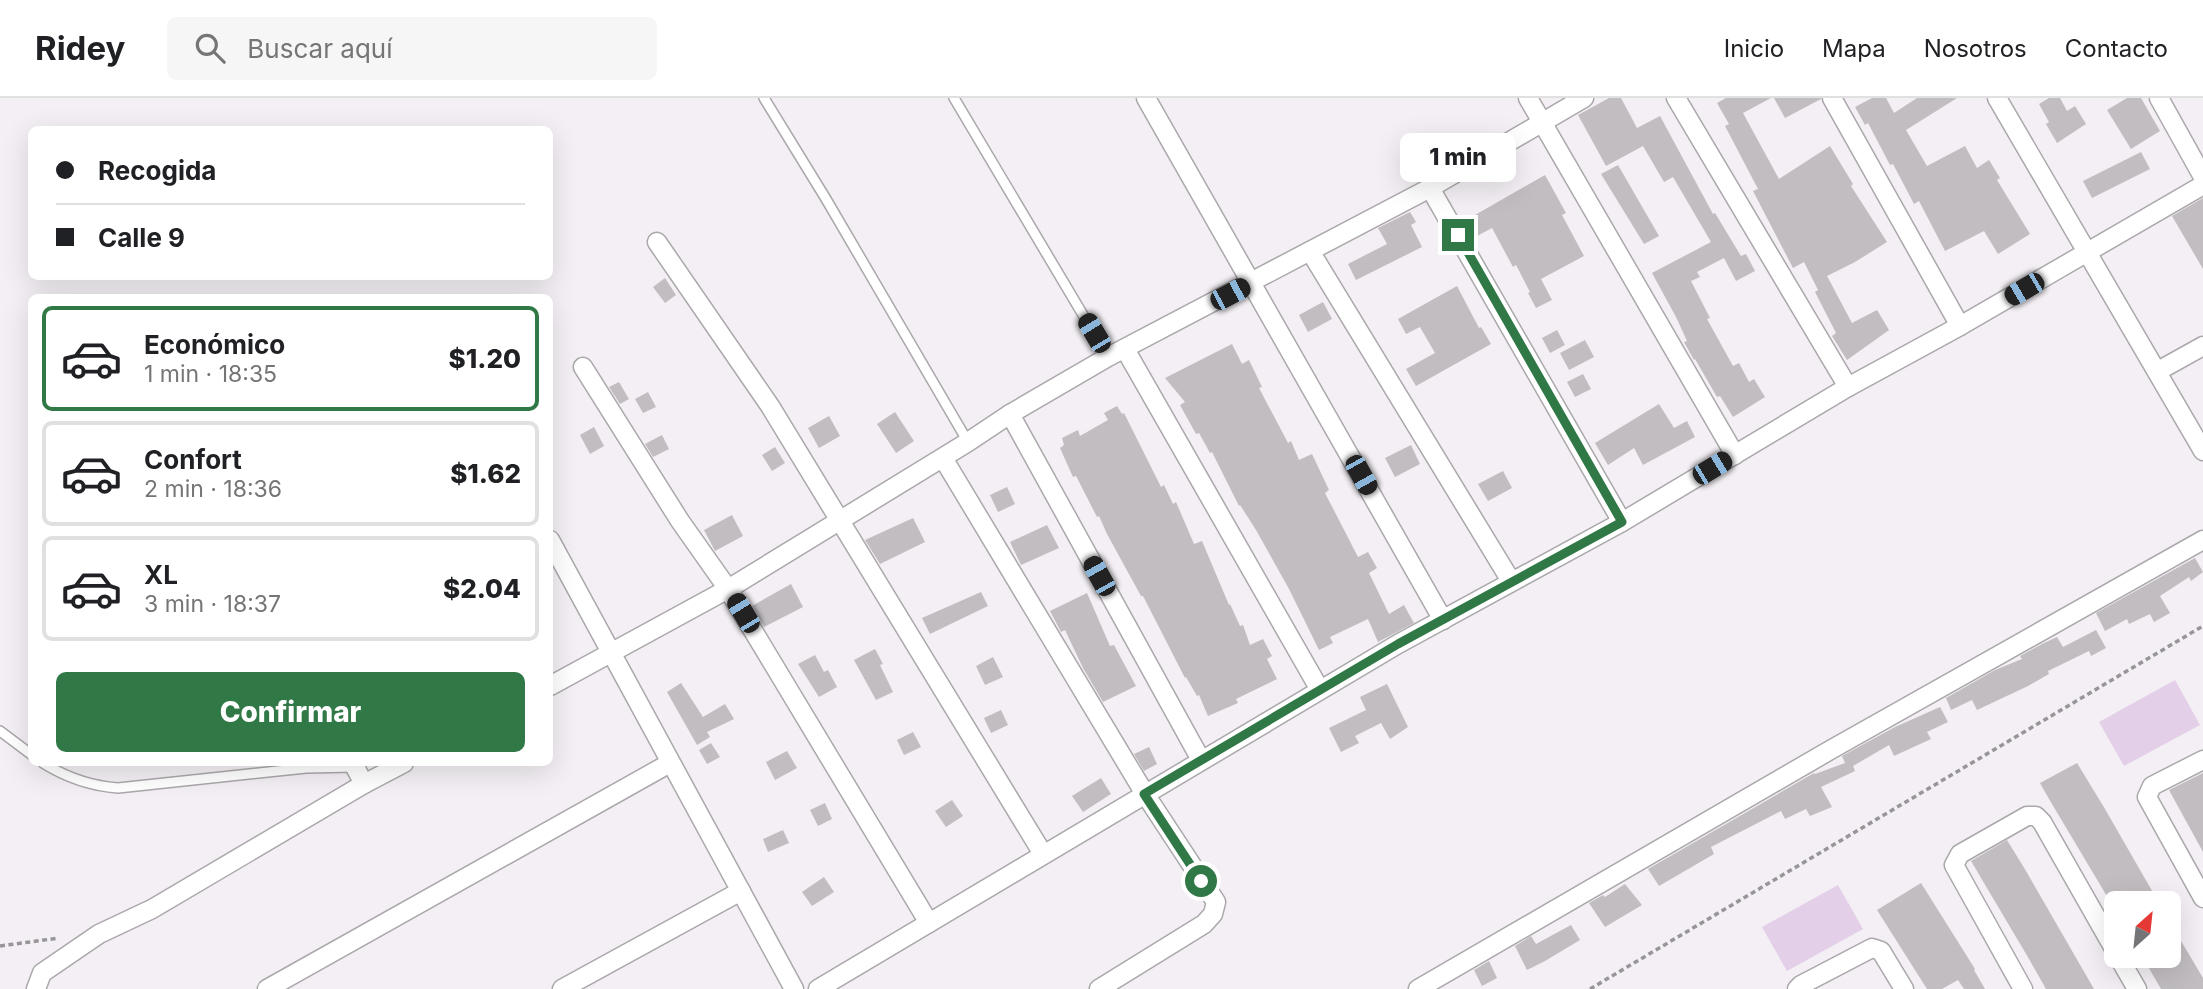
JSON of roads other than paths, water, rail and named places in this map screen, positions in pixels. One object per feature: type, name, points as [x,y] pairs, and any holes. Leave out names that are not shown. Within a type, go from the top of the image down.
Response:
[{"type":"street","points":[[1146,98],[1443,620]]},
{"type":"street","points":[[1528,98],[1735,455]]},
{"type":"street","points":[[553,685],[728,589],[1010,414],[1108,357],[1430,188],[1584,98]]},
{"type":"street","points":[[1676,98],[1848,387]]},
{"type":"street","points":[[1832,98],[1960,326]]},
{"type":"street","points":[[1997,98],[2203,451]]},
{"type":"street","points":[[2159,98],[2203,177]]},
{"type":"street","points":[[818,989],[1320,690],[1622,522],[1848,387],[1960,326],[2203,185]]},
{"type":"street","points":[[1430,188],[1622,522]]},
{"type":"street","points":[[657,242],[770,406],[1043,855]]},
{"type":"street","points":[[1310,251],[1511,582]]},
{"type":"street","points":[[2158,371],[2203,346]]},
{"type":"street","points":[[1125,349],[1320,690]]},
{"type":"street","points":[[583,367],[640,459],[728,589],[929,923]]},
{"type":"street","points":[[1010,414],[1202,760]]},
{"type":"street","points":[[943,458],[1144,794],[1216,902],[1205,924],[1099,989]]},
{"type":"street","points":[[1418,989],[1832,749],[2203,540]]},
{"type":"street","points":[[553,546],[794,989]]},
{"type":"street","points":[[2203,760],[2152,786],[2147,797],[2203,898]]},
{"type":"street","points":[[267,989],[670,763]]},
{"type":"street","points":[[356,766],[364,784]]},
{"type":"street","points":[[36,989],[43,974],[99,934],[152,909],[398,766]]},
{"type":"street","points":[[2023,989],[1954,865],[1960,854],[2027,816],[2036,816],[2042,822],[2104,931]]},
{"type":"street","points":[[562,989],[741,891]]},
{"type":"street","points":[[1797,989],[1812,978],[1872,948],[1884,954],[1903,989]]},
{"type":"street","points":[[2125,968],[2137,989]]},
{"type":"lane","points":[[764,98],[968,442]]},
{"type":"lane","points":[[954,98],[1108,357]]},
{"type":"lane","points":[[0,731],[28,752]]},
{"type":"lane","points":[[49,766],[86,783],[118,788],[339,766]]}]
